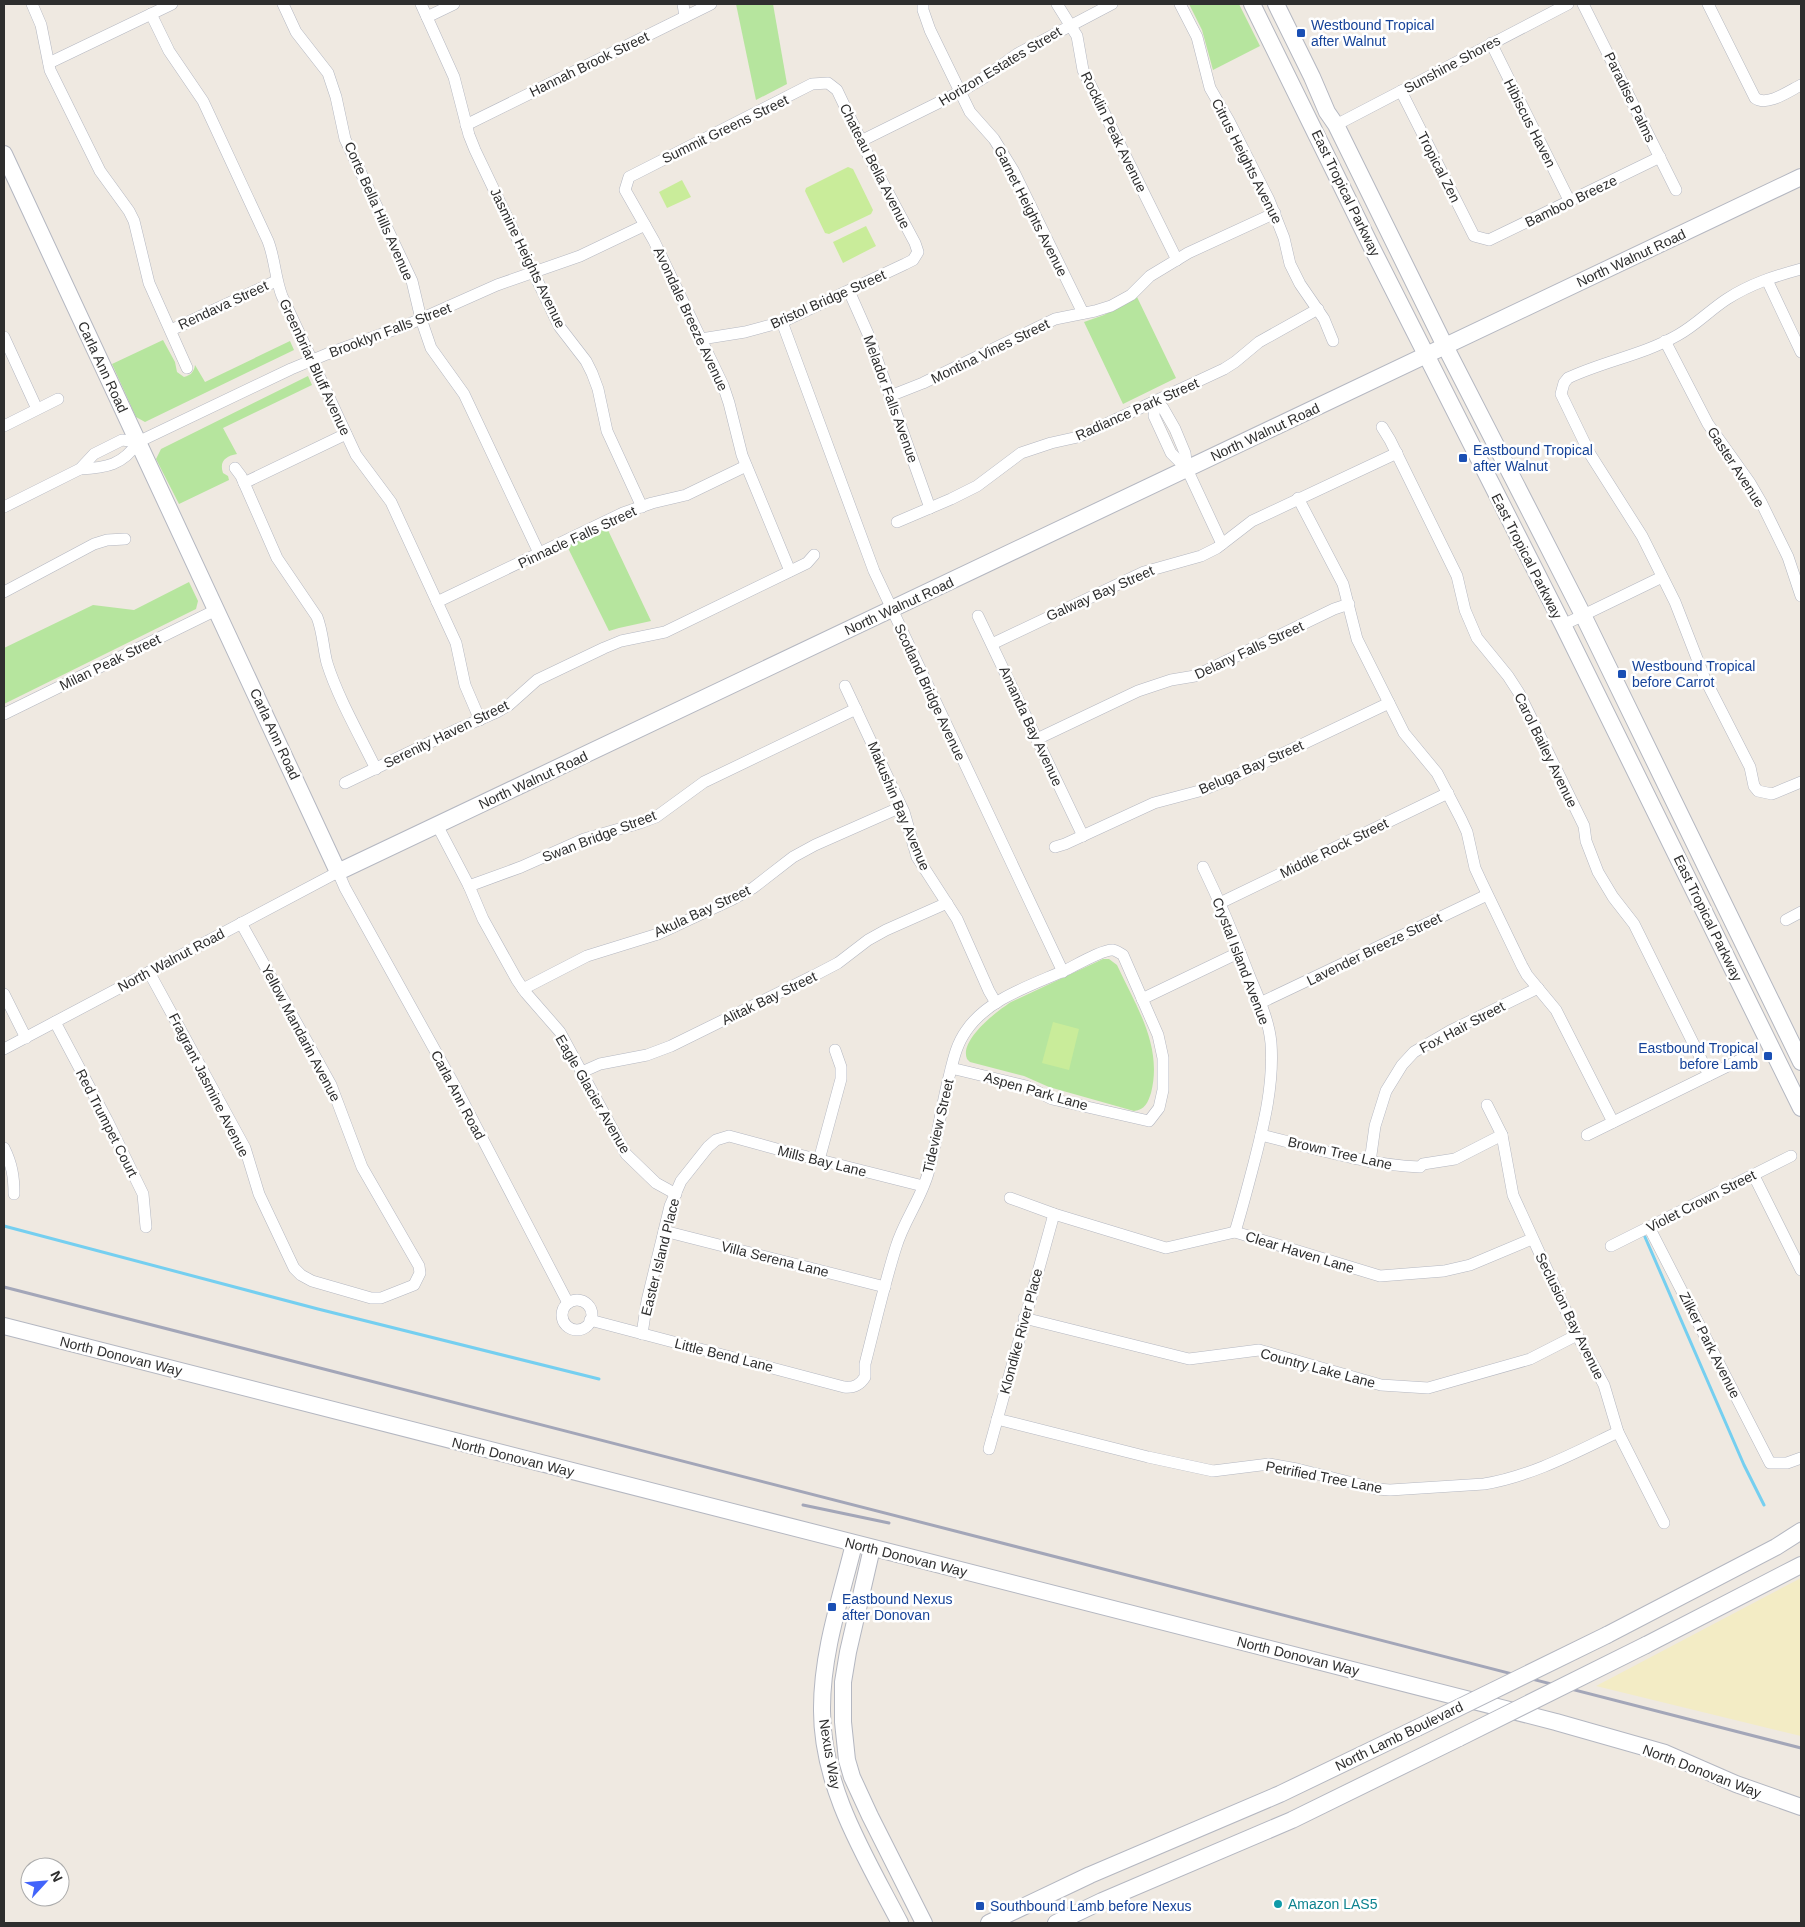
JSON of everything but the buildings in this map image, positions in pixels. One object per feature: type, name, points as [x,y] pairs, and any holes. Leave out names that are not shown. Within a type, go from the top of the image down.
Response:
[{"type":"street","points":[[32,4],[41,25],[49,64],[56,83],[100,170],[134,221],[149,283],[187,368]]},
{"type":"street","points":[[49,64],[172,4]]},
{"type":"street","name":"Corte Bella Hills Avenue","points":[[283,4],[296,32],[328,73],[345,139],[412,281],[421,319],[431,348],[464,394],[539,554]]},
{"type":"street","name":"Jasmine Heights Avenue","points":[[420,4],[454,77],[466,125],[475,150],[559,326],[586,361],[598,389],[607,431],[642,507]]},
{"type":"street","points":[[427,17],[454,4]]},
{"type":"street","points":[[683,4],[686,17]]},
{"type":"street","name":"Hannah Brook Street","points":[[466,125],[711,4]]},
{"type":"street","name":"Garnet Heights Avenue","points":[[923,4],[923,10],[930,30],[970,112],[994,139],[1013,170],[1083,313]]},
{"type":"street","name":"Rocklin Peak Avenue","points":[[1057,4],[1077,36],[1083,70],[1177,260]]},
{"type":"street","name":"Horizon Estates Street","points":[[861,141],[960,92],[986,77],[1017,54],[1070,24],[1112,4]]},
{"type":"street","name":"Citrus Heights Avenue","points":[[1180,4],[1199,43],[1210,88],[1250,161],[1275,213],[1284,238],[1290,264],[1300,284],[1324,319],[1333,341]]},
{"type":"street","name":"East Tropical Parkway","points":[[1252,4],[1800,1103]]},
{"type":"street","name":"East Tropical Parkway","points":[[1276,4],[1445,346],[1583,615],[1801,1062]]},
{"type":"street","name":"Sunshine Shores","points":[[1336,125],[1568,4]]},
{"type":"street","name":"Paradise Palms","points":[[1584,4],[1676,190]]},
{"type":"street","points":[[1708,4],[1753,95],[1759,101],[1767,102],[1801,86]]},
{"type":"street","name":"Greenbriar Bluff Avenue","points":[[151,14],[169,51],[197,90],[216,127],[271,248],[276,281],[356,455],[391,502],[456,643],[465,686],[480,720]]},
{"type":"street","name":"Hibiscus Haven","points":[[1491,43],[1570,202]]},
{"type":"street","name":"Chateau Bella Avenue","points":[[828,83],[837,90],[918,252]]},
{"type":"street","name":"Summit Greens Street","points":[[626,184],[629,177],[812,84],[828,83]]},
{"type":"street","name":"Tropical Zen","points":[[1401,91],[1474,236],[1481,239]]},
{"type":"street","name":"Carla Ann Road","points":[[4,154],[345,888],[456,1090],[568,1303]]},
{"type":"street","name":"Bamboo Breeze","points":[[1481,239],[1489,240],[1660,157]]},
{"type":"street","name":"North Walnut Road","points":[[4,1049],[338,872],[1801,177]]},
{"type":"street","name":"Avondale Breeze Avenue","points":[[626,184],[625,190],[628,197],[645,225],[730,403],[736,436],[746,466],[790,571]]},
{"type":"street","name":"Montina Vines Street","points":[[890,396],[923,383],[1054,319],[1111,306],[1131,295],[1150,276],[1177,260],[1275,213]]},
{"type":"street","name":"Brooklyn Falls Street","points":[[138,442],[312,360],[421,319],[497,285],[580,256],[645,225]]},
{"type":"street","name":"Bristol Bridge Street","points":[[701,340],[745,332],[782,322],[913,260],[918,252]]},
{"type":"street","points":[[1801,269],[1752,285],[1727,299],[1689,328],[1665,341],[1637,354],[1610,361],[1568,378],[1561,394],[1590,454],[1642,536],[1675,602],[1705,679],[1750,767],[1754,786],[1758,791],[1764,793],[1777,793],[1801,782]]},
{"type":"street","points":[[1767,280],[1801,352]]},
{"type":"street","name":"Rendava Street","points":[[171,330],[276,281]]},
{"type":"street","name":"Melador Falls Avenue","points":[[849,291],[868,334],[930,508]]},
{"type":"street","name":"Radiance Park Street","points":[[897,522],[977,486],[1021,453],[1051,443],[1078,437],[1235,362],[1259,342],[1318,309]]},
{"type":"street","name":"Scotland Bridge Avenue","points":[[782,322],[864,545],[891,609],[1062,972]]},
{"type":"street","points":[[4,337],[37,409]]},
{"type":"street","name":"Gaster Avenue","points":[[1665,341],[1708,424],[1750,483],[1761,502],[1788,557],[1801,596]]},
{"type":"street","points":[[4,426],[58,399]]},
{"type":"street","points":[[1155,401],[1154,416],[1171,453],[1187,469],[1222,544]]},
{"type":"street","name":"Carol Bailey Avenue","points":[[1382,427],[1457,576],[1465,610],[1477,638],[1508,676],[1519,693],[1584,826],[1591,856],[1598,872],[1613,897],[1634,924],[1709,1075]]},
{"type":"street","points":[[244,483],[346,434]]},
{"type":"street","points":[[4,507],[80,469],[94,454],[122,440],[138,442],[129,455],[103,468],[80,469]]},
{"type":"street","name":"Galway Bay Street","points":[[992,644],[1144,572],[1201,556],[1222,544],[1252,520],[1396,453]]},
{"type":"street","name":"Pinnacle Falls Street","points":[[437,602],[624,513],[686,495],[746,466]]},
{"type":"street","points":[[236,468],[277,558],[317,617],[321,628],[327,662],[333,679],[376,769]]},
{"type":"street","points":[[1298,498],[1344,584],[1356,639],[1404,733],[1429,762],[1448,793],[1467,832],[1475,868],[1522,966],[1556,1010],[1613,1122]]},
{"type":"street","points":[[4,592],[94,544],[107,540],[125,540]]},
{"type":"street","name":"Serenity Haven Street","points":[[345,783],[509,705],[537,680],[621,641],[665,632],[790,571],[807,562],[814,555]]},
{"type":"street","points":[[1562,625],[1662,577]]},
{"type":"street","name":"Delany Falls Street","points":[[1038,740],[1138,691],[1171,680],[1195,676],[1334,609],[1349,604]]},
{"type":"street","name":"Milan Peak Street","points":[[4,714],[216,610]]},
{"type":"street","name":"Amanda Bay Avenue","points":[[978,616],[1083,836]]},
{"type":"street","name":"Makushin Bay Avenue","points":[[845,686],[901,807],[917,857],[957,919],[996,1003]]},
{"type":"street","name":"Beluga Bay Street","points":[[1055,847],[1154,803],[1203,790],[1227,780],[1389,703]]},
{"type":"street","name":"Swan Bridge Street","points":[[469,886],[521,867],[584,839],[656,817],[704,782],[856,709]]},
{"type":"street","name":"Middle Rock Street","points":[[1220,903],[1448,793]]},
{"type":"street","name":"Akula Bay Street","points":[[523,989],[587,956],[658,934],[733,899],[753,888],[794,857],[815,845],[901,807]]},
{"type":"street","name":"Eagle Glacier Avenue","points":[[437,825],[469,886],[483,919],[523,989],[560,1032],[626,1154],[656,1183],[676,1194]]},
{"type":"street","name":"Crystal Island Avenue","points":[[1203,867],[1220,903],[1260,1003],[1267,1022],[1271,1042],[1271,1072],[1261,1135],[1246,1199],[1235,1232]]},
{"type":"street","name":"Lavender Breeze Street","points":[[1260,1003],[1487,895]]},
{"type":"street","name":"Alitak Bay Street","points":[[582,1072],[600,1064],[646,1055],[671,1046],[838,963],[868,940],[886,930],[947,903]]},
{"type":"street","points":[[1786,920],[1801,912]]},
{"type":"street","name":"Yellow Mandarin Avenue","points":[[241,923],[331,1085],[362,1167],[419,1266],[420,1273],[418,1279]]},
{"type":"street","name":"Tideview Street","points":[[857,1385],[865,1377],[865,1364],[903,1226],[924,1186],[929,1171],[956,1047],[966,1031],[979,1015],[996,1003],[1112,950],[1118,951],[1123,956],[1142,999]]},
{"type":"street","points":[[1142,999],[1240,952]]},
{"type":"street","name":"Fragrant Jasmine Avenue","points":[[149,972],[245,1148],[259,1194],[294,1268],[301,1275],[312,1281],[371,1298],[381,1298],[414,1285],[418,1279]]},
{"type":"street","name":"Fox Hair Street","points":[[1370,1162],[1375,1126],[1386,1091],[1402,1065],[1414,1052],[1435,1039],[1538,988]]},
{"type":"street","points":[[4,994],[26,1038]]},
{"type":"street","name":"Aspen Park Lane","points":[[951,1068],[1026,1086],[1052,1099],[1150,1121],[1159,1108],[1164,1075],[1158,1035],[1142,999]]},
{"type":"street","name":"Red Trumpet Court","points":[[55,1022],[107,1120],[143,1194],[146,1227]]},
{"type":"street","points":[[820,1160],[841,1079],[841,1067],[835,1050]]},
{"type":"street","points":[[1587,1135],[1744,1058]]},
{"type":"street","name":"Seclusion Bay Avenue","points":[[1487,1105],[1502,1135],[1513,1195],[1577,1335],[1604,1385],[1618,1432],[1664,1523]]},
{"type":"street","name":"Brown Tree Lane","points":[[1261,1135],[1370,1162],[1420,1168],[1423,1164],[1455,1159],[1502,1135]]},
{"type":"street","name":"Mills Bay Lane","points":[[722,1138],[728,1136],[924,1186]]},
{"type":"street","name":"Easter Island Place","points":[[642,1334],[647,1301],[664,1231],[681,1180],[708,1147],[722,1138]]},
{"type":"street","points":[[4,1148],[11,1161],[14,1177],[14,1194]]},
{"type":"street","name":"Violet Crown Street","points":[[1611,1246],[1792,1156]]},
{"type":"street","points":[[1753,1174],[1801,1270]]},
{"type":"street","name":"Clear Haven Lane","points":[[1010,1198],[1054,1214],[1166,1248],[1235,1232],[1380,1276],[1444,1271],[1470,1265],[1532,1239]]},
{"type":"street","name":"Klondike River Place","points":[[989,1449],[1054,1214]]},
{"type":"street","name":"Zilker Park Avenue","points":[[1650,1227],[1770,1463],[1787,1463],[1801,1458]]},
{"type":"street","name":"Villa Serena Lane","points":[[664,1231],[885,1287]]},
{"type":"street","points":[[577,1300],[586,1303],[591,1311],[588,1324],[579,1329],[570,1328],[566,1325],[562,1311],[568,1303],[577,1300]]},
{"type":"street","name":"Country Lake Lane","points":[[1024,1318],[1189,1360],[1259,1350],[1381,1385],[1428,1388],[1530,1358],[1577,1335]]},
{"type":"street","name":"Little Bend Lane","points":[[590,1320],[844,1387],[851,1388],[857,1385]]},
{"type":"street","name":"North Donovan Way","points":[[4,1326],[1556,1722],[1665,1753],[1736,1784],[1801,1807]]},
{"type":"street","name":"Petrified Tree Lane","points":[[997,1419],[1138,1455],[1213,1471],[1268,1464],[1297,1469],[1376,1489],[1390,1490],[1499,1482],[1532,1472],[1618,1432]]},
{"type":"street","name":"North Lamb Boulevard","points":[[989,1923],[1090,1875],[1280,1794],[1607,1635],[1767,1551],[1801,1531]]},
{"type":"street","name":"Nexus Way","points":[[854,1544],[828,1650],[822,1707],[823,1734],[837,1793],[851,1828],[900,1923]]},
{"type":"street","name":"Nexus Way","points":[[872,1548],[848,1652],[844,1682],[843,1722],[847,1760],[852,1777],[870,1816],[924,1923]]},
{"type":"street","name":"North Lamb Boulevard","points":[[1056,1923],[1102,1901],[1292,1820],[1646,1645],[1801,1565]]},
{"type":"green space","points":[[736,4],[773,4],[787,84],[756,100]]},
{"type":"green space","points":[[1189,4],[1239,4],[1260,46],[1213,70],[1202,30]]},
{"type":"green space","points":[[848,167],[853,169],[873,210],[871,214],[829,234],[825,233],[805,191],[806,188]]},
{"type":"green space","points":[[682,180],[691,197],[667,208],[659,192]]},
{"type":"green space","points":[[866,226],[876,246],[843,263],[833,242]]},
{"type":"green space","points":[[1137,297],[1176,378],[1123,404],[1084,322],[1104,315]]},
{"type":"green space","points":[[163,340],[175,362],[177,372],[184,377],[193,371],[195,365],[205,382],[290,341],[294,350],[145,422],[136,417],[112,364]]},
{"type":"green space","points":[[308,376],[312,385],[223,428],[237,454],[224,460],[222,465],[223,473],[228,476],[229,480],[179,504],[156,459],[161,449]]},
{"type":"green space","points":[[607,528],[651,621],[609,631],[567,546]]},
{"type":"green space","points":[[189,582],[198,601],[196,609],[4,704],[4,648],[93,605],[134,610]]},
{"type":"green space","points":[[1103,959],[1109,959],[1117,965],[1146,1027],[1151,1043],[1154,1076],[1151,1093],[1143,1107],[1134,1111],[1049,1087],[1024,1076],[970,1062],[967,1059],[966,1051],[974,1035],[1005,1006]]},
{"type":"green space","points":[[1053,1022],[1079,1029],[1069,1070],[1042,1063]]},
{"type":"sand","points":[[1801,1578],[1801,1736],[1596,1686]]},
{"type":"waterway","points":[[4,1226],[318,1309],[599,1379]]},
{"type":"waterway","points":[[1645,1237],[1744,1465],[1764,1505]]},
{"type":"railway","points":[[4,1287],[1801,1748]]},
{"type":"railway","points":[[803,1505],[889,1523]]},
{"type":"place","name":"Westbound Tropical after Walnut","points":[[1301,33]]},
{"type":"place","name":"Eastbound Tropical after Walnut","points":[[1463,458]]},
{"type":"place","name":"Westbound Tropical before Carrot","points":[[1622,674]]},
{"type":"place","name":"Eastbound Tropical before Lamb","points":[[1768,1056]]},
{"type":"place","name":"Eastbound Nexus after Donovan","points":[[832,1607]]},
{"type":"place","name":"Amazon LAS5","points":[[1278,1904]]},
{"type":"place","name":"Southbound Lamb before Nexus","points":[[980,1906]]}]
